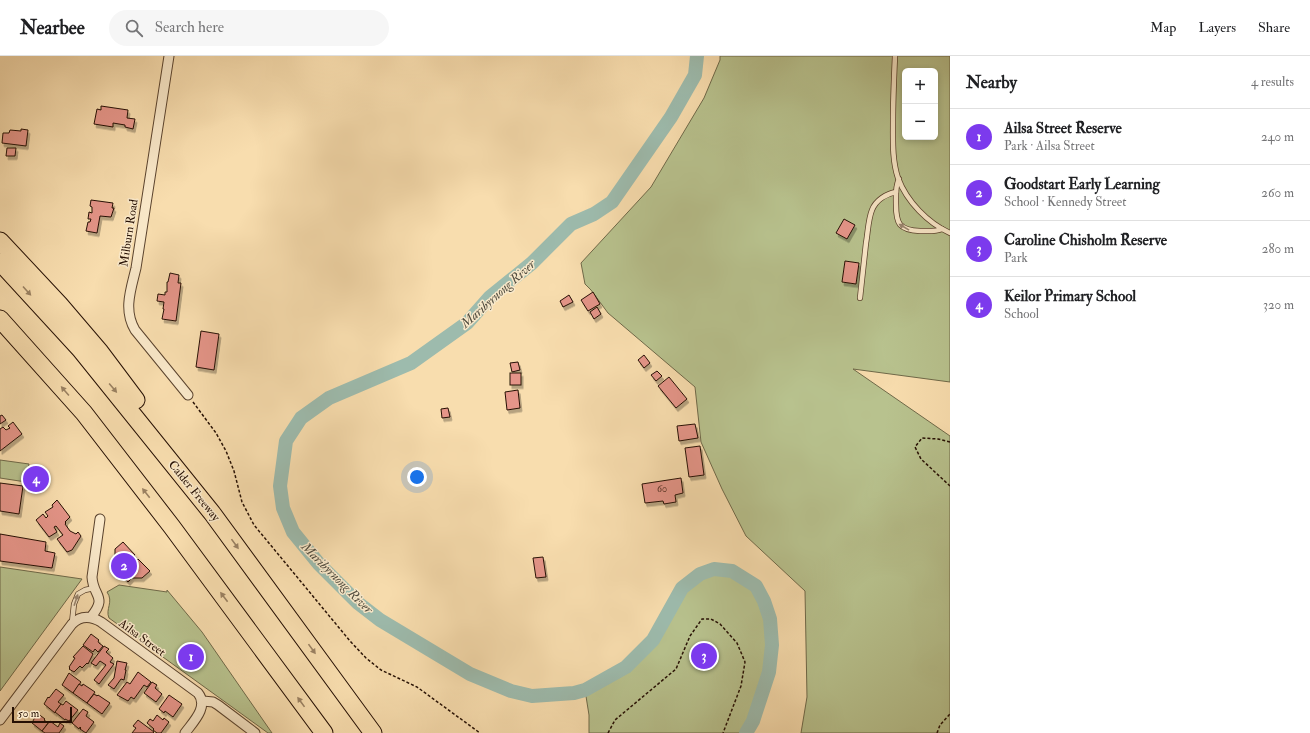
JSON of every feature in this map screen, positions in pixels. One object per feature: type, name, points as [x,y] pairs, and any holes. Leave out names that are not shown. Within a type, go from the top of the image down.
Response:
[{"type":"highway","points":[[0,241],[59,304],[100,352],[155,426],[212,512]]},
{"type":"highway","name":"Calder Freeway","points":[[0,262],[80,350],[212,512],[373,733]]},
{"type":"highway","points":[[0,319],[46,369],[93,425],[172,527],[324,733]]},
{"type":"street","name":"Milburn Road","points":[[169,56],[136,268],[129,303],[129,314],[131,324],[135,330],[188,395]]},
{"type":"street","points":[[0,720],[72,624],[81,618],[91,617],[98,608],[100,602],[92,577],[100,519]]},
{"type":"street","name":"Ailsa Street","points":[[91,617],[101,622],[196,691],[203,702]]},
{"type":"street","points":[[185,733],[200,711],[203,702],[213,702],[255,733]]},
{"type":"lane","points":[[895,56],[893,146],[894,162],[899,179],[917,207],[930,221],[950,233]]},
{"type":"lane","points":[[899,179],[896,192],[896,220],[902,227],[909,230],[933,232],[942,229]]},
{"type":"lane","points":[[860,298],[868,226],[872,209],[882,197],[896,192]]},
{"type":"lane","points":[[72,624],[74,604],[78,594],[85,590],[95,588]]},
{"type":"path","points":[[188,395],[216,433],[226,451],[234,471],[242,502],[254,525],[350,642],[366,658],[386,674],[417,687],[480,733]]},
{"type":"path","points":[[950,442],[938,439],[922,438],[915,447],[921,459],[950,486]]},
{"type":"path","points":[[608,733],[615,720],[676,669],[690,636],[702,619],[710,619],[720,624],[737,643],[744,662],[741,686],[722,733]]},
{"type":"path","points":[[937,733],[940,725],[950,714]]},
{"type":"green space","points":[[720,56],[950,56],[950,382],[853,369],[950,436],[950,733],[801,733],[807,697],[805,591],[746,536],[722,489],[701,442],[695,387],[608,313],[585,284],[581,263],[651,187],[704,98],[720,60]]},
{"type":"green space","points":[[0,460],[29,464],[26,482],[0,478]]},
{"type":"green space","points":[[0,567],[82,579],[0,691]]},
{"type":"green space","points":[[714,569],[732,571],[756,586],[764,601],[770,619],[772,645],[769,672],[753,721],[746,733],[589,733],[589,715],[585,690],[626,667],[653,640],[682,588],[700,574]]},
{"type":"green space","points":[[119,585],[167,592],[167,590],[202,632],[272,733],[268,733],[109,618],[108,612],[110,599],[107,592]]},
{"type":"building","points":[[101,106],[128,110],[127,118],[135,119],[133,129],[125,127],[125,125],[113,123],[113,127],[94,124],[97,109],[101,110]]},
{"type":"building","points":[[21,129],[28,130],[26,146],[2,143],[3,133],[9,133],[10,130],[21,131]]},
{"type":"building","points":[[7,148],[16,148],[15,156],[6,156]]},
{"type":"building","points":[[91,200],[113,203],[112,208],[114,208],[111,217],[100,216],[97,233],[86,231],[88,222],[90,222],[91,219],[88,219],[89,212],[92,213],[92,207],[90,206]]},
{"type":"building","points":[[844,219],[855,225],[847,239],[836,233]]},
{"type":"building","points":[[845,261],[859,263],[856,284],[842,282]]},
{"type":"building","points":[[170,273],[179,275],[178,283],[181,283],[176,321],[162,319],[164,302],[157,301],[158,294],[165,295],[165,292],[167,292],[167,282]]},
{"type":"building","points":[[593,292],[600,304],[588,311],[581,300]]},
{"type":"building","points":[[569,295],[573,302],[563,307],[560,301]]},
{"type":"building","points":[[597,307],[601,314],[594,319],[590,312]]},
{"type":"building","points":[[201,331],[219,334],[214,370],[196,367]]},
{"type":"building","points":[[644,355],[650,363],[644,368],[638,360]]},
{"type":"building","points":[[518,362],[520,370],[512,372],[510,363]]},
{"type":"building","points":[[657,371],[662,376],[656,381],[651,375]]},
{"type":"building","points":[[510,373],[521,373],[521,385],[510,385]]},
{"type":"building","points":[[669,377],[687,399],[676,408],[658,386]]},
{"type":"building","points":[[518,390],[520,408],[507,410],[505,392]]},
{"type":"building","points":[[448,408],[450,417],[442,418],[441,409]]},
{"type":"building","points":[[2,415],[6,420],[0,424],[0,416]]},
{"type":"building","points":[[13,422],[22,434],[0,451],[0,429],[3,427],[6,430],[10,428],[8,426]]},
{"type":"building","points":[[695,424],[698,438],[679,441],[677,426]]},
{"type":"building","points":[[700,446],[704,475],[689,477],[685,448]]},
{"type":"building","points":[[681,478],[683,493],[675,495],[676,502],[664,504],[663,501],[645,503],[642,484]]},
{"type":"building","points":[[0,483],[23,486],[19,514],[0,511]]},
{"type":"building","points":[[57,500],[70,517],[65,524],[70,531],[76,534],[78,532],[81,536],[72,550],[67,552],[57,539],[63,535],[56,526],[54,527],[57,532],[49,537],[36,520],[43,514],[46,518],[48,516],[45,512],[53,507],[52,505]]},
{"type":"building","points":[[0,534],[46,542],[45,551],[55,553],[52,568],[0,561]]},
{"type":"building","points":[[123,542],[135,555],[128,561],[132,565],[138,559],[150,571],[142,578],[132,578],[128,582],[110,563],[115,558],[115,549]]},
{"type":"building","points":[[543,557],[546,577],[536,578],[533,558]]},
{"type":"building","points":[[91,634],[99,640],[99,643],[103,646],[98,652],[95,649],[93,652],[83,645]]},
{"type":"building","points":[[83,646],[93,654],[88,664],[87,663],[82,668],[80,666],[74,672],[69,669],[69,667],[75,658],[73,657]]},
{"type":"building","points":[[104,646],[109,649],[106,652],[113,658],[110,662],[114,664],[99,684],[94,680],[106,665],[100,661],[96,666],[91,663]]},
{"type":"building","points":[[117,661],[127,663],[124,680],[121,679],[114,689],[108,685],[114,678]]},
{"type":"building","points":[[138,672],[151,682],[147,687],[144,685],[134,699],[131,697],[128,701],[117,695],[127,682],[130,684]]},
{"type":"building","points":[[69,673],[81,682],[73,693],[62,685]]},
{"type":"building","points":[[152,682],[157,685],[155,688],[162,694],[156,702],[144,693]]},
{"type":"building","points":[[79,684],[82,686],[83,684],[95,692],[87,703],[73,693]]},
{"type":"building","points":[[56,689],[64,695],[58,702],[61,704],[55,713],[44,704],[48,697],[49,698]]},
{"type":"building","points":[[94,694],[110,703],[102,714],[87,703]]},
{"type":"building","points":[[169,695],[182,704],[173,717],[165,711],[164,713],[159,709]]},
{"type":"building","points":[[66,701],[78,710],[69,721],[65,720],[55,712],[61,704],[63,705]]},
{"type":"building","points":[[83,709],[88,712],[86,716],[94,722],[86,733],[80,729],[80,727],[79,729],[72,723]]},
{"type":"building","points":[[37,713],[48,723],[42,731],[32,723]]},
{"type":"building","points":[[157,715],[163,720],[164,718],[169,722],[161,733],[157,733],[147,723],[150,719],[153,721]]},
{"type":"building","points":[[138,720],[154,732],[132,733],[136,728],[133,726]]},
{"type":"building","points":[[50,721],[58,727],[60,723],[64,726],[59,733],[45,733],[42,731]]},
{"type":"waterway","name":"Maribyrnong River","points":[[697,56],[695,75],[671,117],[612,202],[594,214],[571,224],[532,263],[490,297],[467,323],[411,363],[329,398],[301,418],[286,441],[280,486],[283,508],[293,532],[319,564],[358,603],[380,620],[470,674],[511,691],[532,696],[574,693],[585,690],[626,667],[653,640],[682,588],[700,574],[714,569],[732,571],[756,586],[764,601],[770,619],[772,645],[769,672],[753,721],[746,733]]},
{"type":"place","name":"Keilor Primary School","points":[[36,479]]},
{"type":"place","name":"Goodstart Early Learning","points":[[124,566]]},
{"type":"place","name":"Caroline Chisholm Reserve","points":[[704,656]]},
{"type":"place","name":"Ailsa Street Reserve","points":[[191,657]]}]
